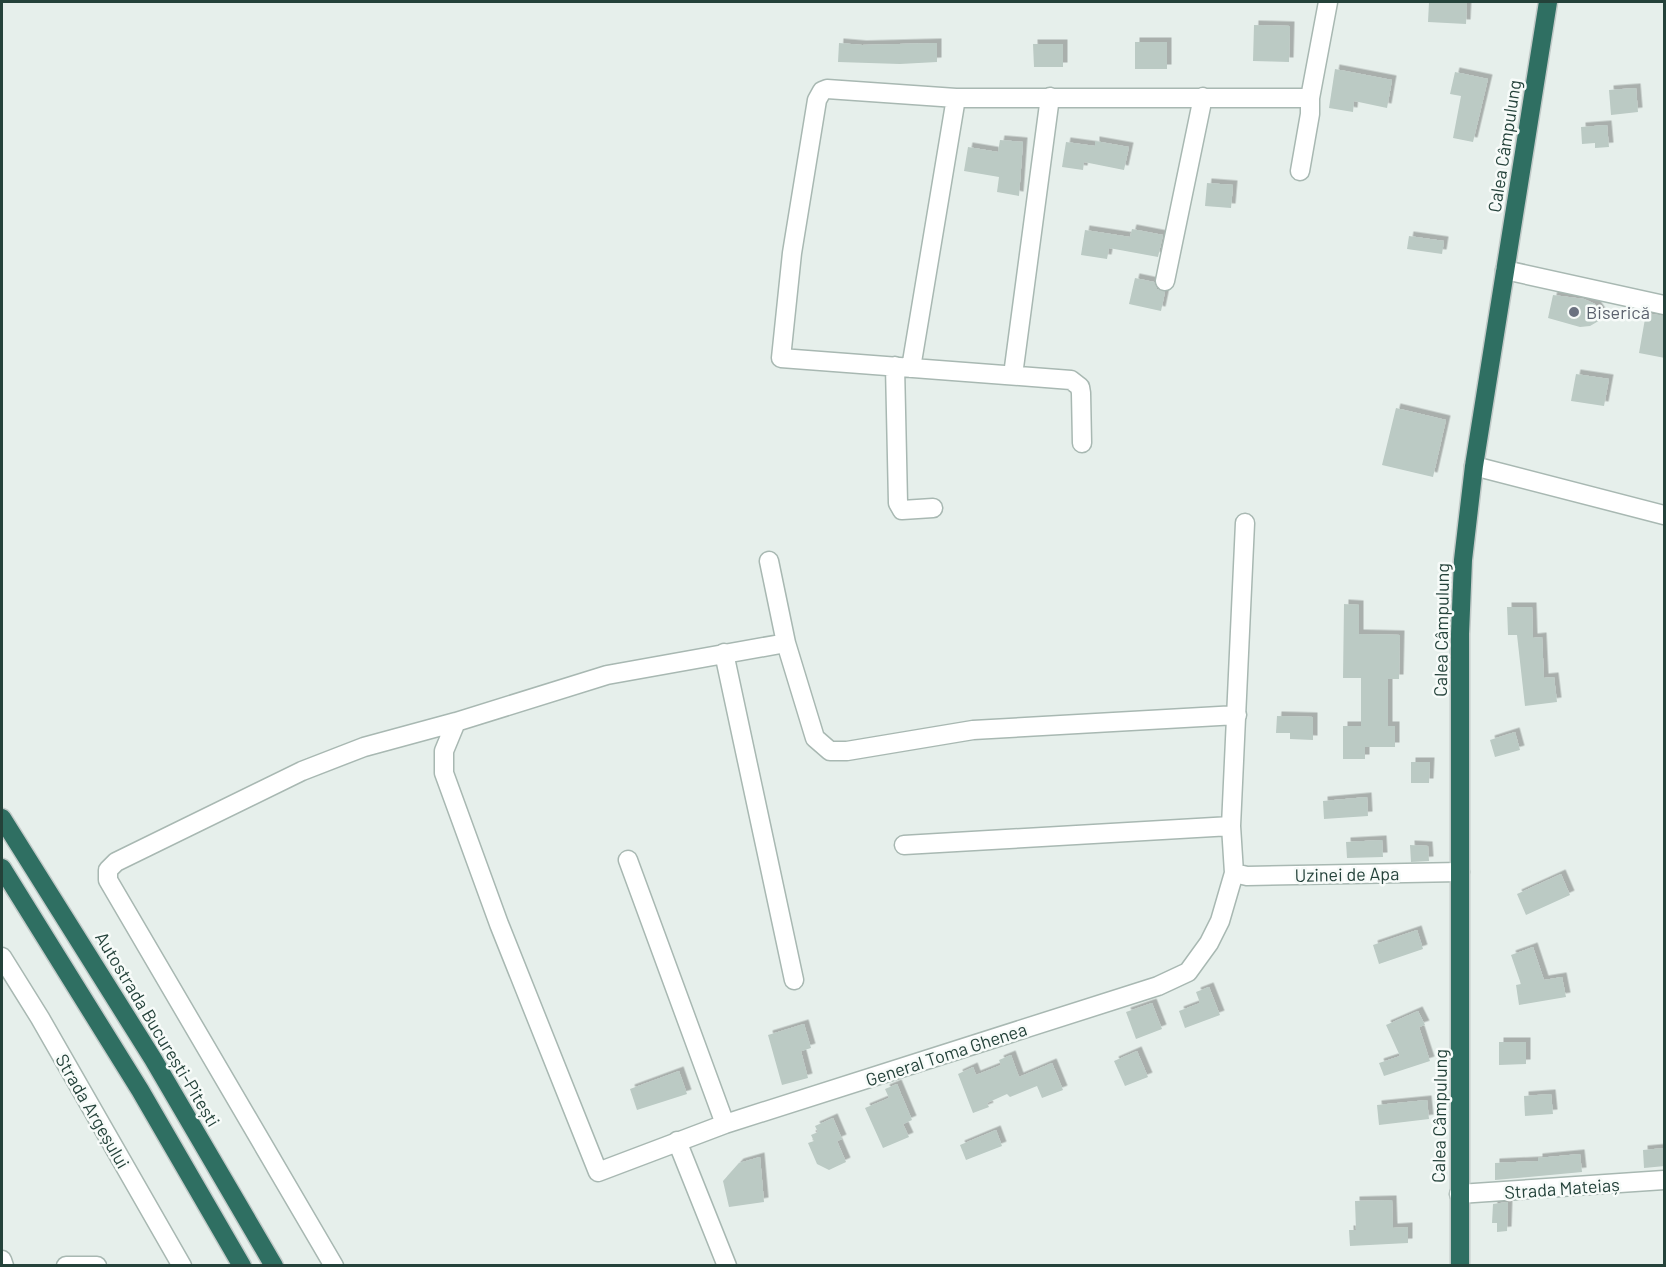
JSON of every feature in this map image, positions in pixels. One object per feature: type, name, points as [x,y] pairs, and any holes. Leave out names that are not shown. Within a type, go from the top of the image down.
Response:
[{"type":"highway","name":"Calea Câmpulung","points":[[1460,1266],[1461,592],[1474,466],[1548,2]]},
{"type":"highway","name":"Autostrada București-Pitești","points":[[2,818],[153,1059],[274,1266]]},
{"type":"highway","points":[[2,868],[140,1090],[242,1266]]},
{"type":"street","points":[[1300,171],[1310,114],[1310,98],[1328,2]]},
{"type":"street","points":[[1082,443],[1081,393],[1076,383],[1062,379],[781,358],[792,253],[817,100],[822,91],[827,89],[956,98],[1310,98]]},
{"type":"street","points":[[1013,375],[1050,97]]},
{"type":"street","points":[[1165,281],[1203,97]]},
{"type":"street","points":[[933,508],[902,510],[898,503],[903,367],[956,98]]},
{"type":"street","points":[[1505,270],[1665,305]]},
{"type":"street","points":[[1474,466],[1665,515]]},
{"type":"street","name":"General Toma Ghenea","points":[[456,722],[444,751],[444,773],[503,935],[598,1172],[725,1124],[1158,986],[1188,972],[1209,943],[1220,921],[1234,873],[1231,826],[1245,523]]},
{"type":"street","points":[[769,561],[786,644],[815,738],[830,751],[848,751],[974,730],[1237,715]]},
{"type":"street","points":[[334,1266],[108,880],[108,870],[116,862],[302,771],[364,747],[456,722],[607,675],[786,644]]},
{"type":"street","points":[[724,653],[794,980]]},
{"type":"street","points":[[904,845],[1231,826]]},
{"type":"street","points":[[628,860],[725,1124]]},
{"type":"street","name":"Uzinei de Apa","points":[[1234,873],[1247,876],[1460,872]]},
{"type":"street","name":"Strada Argeșului","points":[[2,957],[46,1028],[182,1266]]},
{"type":"street","points":[[677,1141],[727,1266]]},
{"type":"street","name":"Strada Mateiaș","points":[[1459,1194],[1665,1180]]},
{"type":"street","points":[[2,1260],[4,1266]]},
{"type":"street","points":[[66,1266],[97,1266]]},
{"type":"building","points":[[1429,2],[1467,2],[1466,24],[1428,22]]},
{"type":"building","points":[[1254,25],[1290,26],[1289,62],[1253,61]]},
{"type":"building","points":[[1135,42],[1167,42],[1167,69],[1135,69]]},
{"type":"building","points":[[839,43],[862,45],[937,43],[937,62],[900,64],[838,62]]},
{"type":"building","points":[[1033,44],[1063,44],[1063,67],[1034,67]]},
{"type":"building","points":[[1335,69],[1392,80],[1387,108],[1354,101],[1353,112],[1329,108]]},
{"type":"building","points":[[1455,72],[1488,79],[1473,142],[1453,138],[1461,96],[1450,94]]},
{"type":"building","points":[[1636,88],[1638,112],[1611,115],[1609,90]]},
{"type":"building","points":[[1607,125],[1609,147],[1595,148],[1595,143],[1582,144],[1581,127]]},
{"type":"building","points":[[1000,140],[1023,142],[1019,196],[997,192],[999,177],[964,171],[968,147],[998,152]]},
{"type":"building","points":[[1095,141],[1129,147],[1124,170],[1084,162],[1083,170],[1062,167],[1066,142],[1095,146]]},
{"type":"building","points":[[1207,183],[1233,185],[1231,208],[1205,206]]},
{"type":"building","points":[[1132,229],[1163,235],[1158,257],[1109,248],[1107,259],[1081,255],[1085,230],[1130,237]]},
{"type":"building","points":[[1409,236],[1444,241],[1442,254],[1407,249]]},
{"type":"building","points":[[1135,278],[1154,282],[1157,289],[1165,292],[1161,311],[1129,304]]},
{"type":"building","points":[[1553,295],[1584,299],[1595,304],[1602,314],[1602,319],[1590,326],[1580,327],[1548,318]]},
{"type":"building","points":[[1646,313],[1665,316],[1665,358],[1639,353]]},
{"type":"building","points":[[1576,374],[1609,379],[1604,406],[1571,401]]},
{"type":"building","points":[[1396,408],[1446,420],[1433,477],[1382,465]]},
{"type":"building","points":[[1344,604],[1359,605],[1359,634],[1400,635],[1399,679],[1388,679],[1388,726],[1395,726],[1395,747],[1365,747],[1365,759],[1343,759],[1343,726],[1361,726],[1361,678],[1343,678]]},
{"type":"building","points":[[1507,607],[1532,607],[1533,638],[1542,637],[1544,678],[1554,677],[1557,702],[1525,706],[1517,635],[1508,635]]},
{"type":"building","points":[[1277,716],[1313,717],[1313,740],[1290,739],[1290,733],[1276,733]]},
{"type":"building","points":[[1515,732],[1520,750],[1495,757],[1490,740]]},
{"type":"building","points":[[1411,762],[1430,762],[1429,783],[1411,783]]},
{"type":"building","points":[[1367,797],[1368,816],[1324,819],[1323,801]]},
{"type":"building","points":[[1382,840],[1383,857],[1347,858],[1346,842]]},
{"type":"building","points":[[1410,845],[1428,846],[1429,861],[1411,862]]},
{"type":"building","points":[[1561,874],[1570,895],[1526,915],[1517,894]]},
{"type":"building","points":[[1417,930],[1423,949],[1379,964],[1373,945]]},
{"type":"building","points":[[1533,947],[1544,980],[1562,977],[1566,997],[1519,1005],[1516,985],[1521,984],[1511,955]]},
{"type":"building","points":[[1209,987],[1220,1015],[1185,1028],[1179,1011],[1200,1003],[1196,992]]},
{"type":"building","points":[[1152,1003],[1162,1029],[1136,1039],[1126,1012]]},
{"type":"building","points":[[1418,1011],[1425,1025],[1419,1027],[1430,1061],[1384,1076],[1379,1063],[1400,1056],[1386,1025]]},
{"type":"building","points":[[804,1024],[811,1048],[801,1051],[808,1078],[782,1085],[768,1035]]},
{"type":"building","points":[[1499,1042],[1526,1042],[1526,1064],[1499,1065]]},
{"type":"building","points":[[1137,1051],[1148,1077],[1125,1086],[1114,1061]]},
{"type":"building","points":[[1011,1055],[1019,1077],[1052,1063],[1063,1090],[1042,1098],[1037,1086],[1010,1097],[1007,1094],[987,1103],[989,1107],[973,1113],[958,1074],[973,1067],[976,1075],[1001,1065],[999,1060]]},
{"type":"building","points":[[679,1071],[687,1094],[637,1110],[630,1089]]},
{"type":"building","points":[[897,1084],[912,1120],[903,1124],[909,1137],[883,1148],[865,1108],[889,1098],[885,1089]]},
{"type":"building","points":[[1551,1094],[1553,1114],[1525,1116],[1524,1096]]},
{"type":"building","points":[[1427,1100],[1429,1119],[1379,1125],[1377,1105]]},
{"type":"building","points":[[833,1118],[842,1139],[837,1141],[846,1162],[829,1170],[817,1164],[808,1143],[814,1141],[811,1135],[818,1132],[815,1126]]},
{"type":"building","points":[[996,1130],[1002,1146],[966,1160],[960,1145]]},
{"type":"building","points":[[1665,1148],[1665,1166],[1644,1168],[1643,1150]]},
{"type":"building","points":[[1580,1154],[1582,1172],[1495,1180],[1495,1163],[1538,1161],[1538,1158]]},
{"type":"building","points":[[760,1157],[764,1202],[729,1207],[723,1181],[739,1163]]},
{"type":"building","points":[[1392,1200],[1393,1228],[1408,1227],[1408,1243],[1350,1246],[1349,1230],[1356,1230],[1355,1201]]},
{"type":"building","points":[[1508,1202],[1507,1231],[1497,1232],[1497,1223],[1492,1223],[1493,1204]]},
{"type":"place","name":"Biserică","points":[[1574,312]]}]
